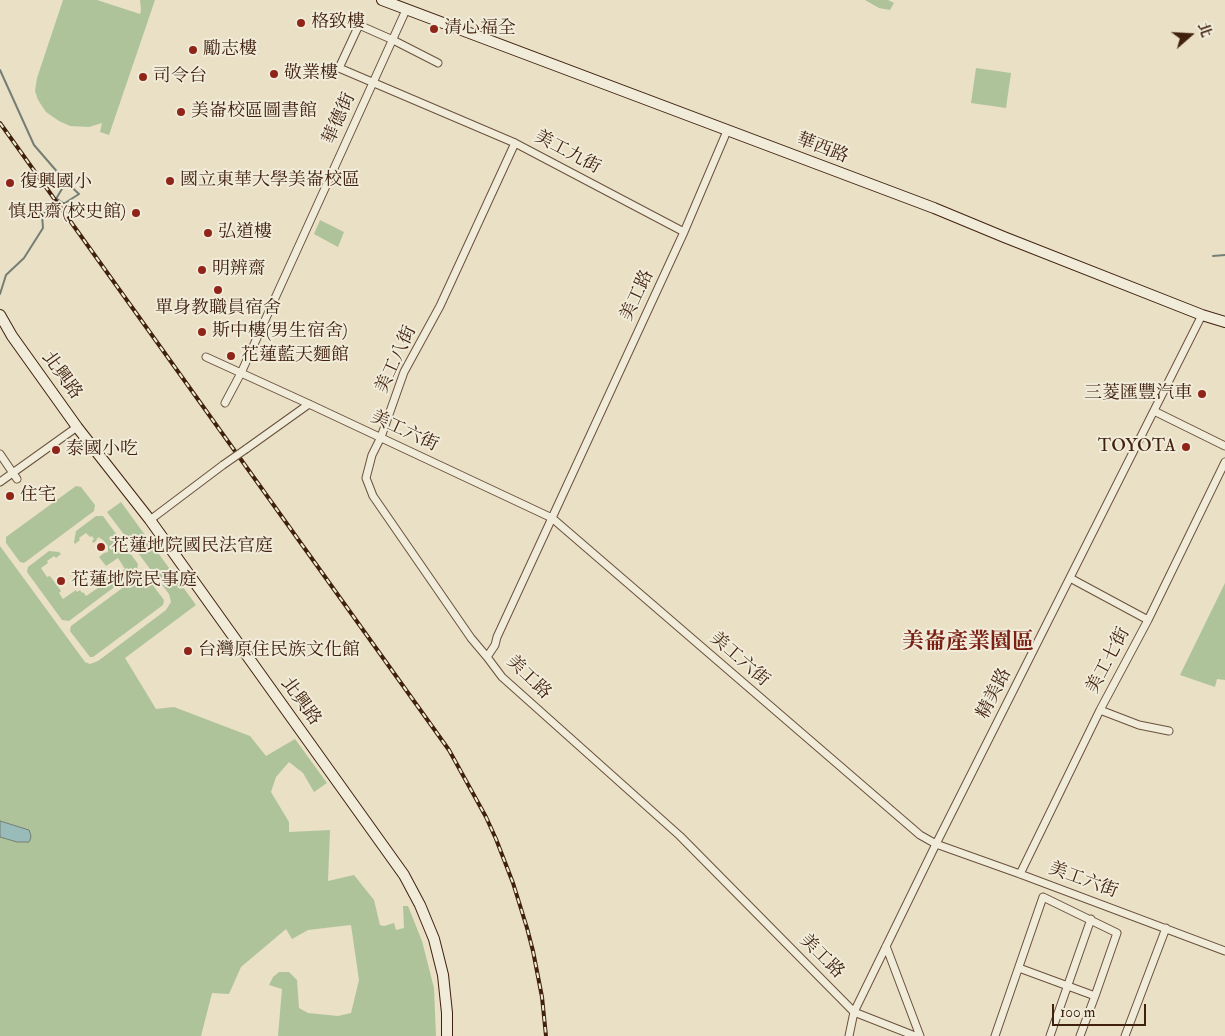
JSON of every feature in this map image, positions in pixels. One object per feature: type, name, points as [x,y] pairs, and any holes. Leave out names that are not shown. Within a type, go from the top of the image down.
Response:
[{"type":"street","name":"華西路","points":[[382,0],[934,208],[1004,238],[1202,315],[1225,322]]},
{"type":"street","name":"華德街","points":[[225,403],[242,373],[406,10]]},
{"type":"street","name":"美工九街","points":[[393,40],[359,25],[340,68],[515,143],[684,232]]},
{"type":"street","points":[[393,40],[438,63]]},
{"type":"street","name":"美工路","points":[[727,130],[684,232],[497,637],[495,645],[487,657],[502,676],[680,836],[854,1012],[915,1036]]},
{"type":"street","name":"美工八街","points":[[487,657],[471,638],[372,496],[366,478],[372,455],[381,437],[404,372],[440,306],[515,143]]},
{"type":"street","name":"北興路","points":[[0,315],[12,336],[77,427],[150,520],[404,875],[420,905],[434,939],[443,975],[447,1013],[447,1036]]},
{"type":"street","name":"精美路","points":[[850,1036],[854,1012],[886,946],[1202,315]]},
{"type":"street","name":"美工六街","points":[[206,357],[552,518],[920,835],[936,844],[1225,951]]},
{"type":"street","points":[[150,520],[309,404]]},
{"type":"street","points":[[1154,411],[1225,446]]},
{"type":"street","points":[[0,482],[15,476],[77,427]]},
{"type":"street","points":[[0,454],[15,476]]},
{"type":"street","name":"美工七街","points":[[1020,874],[1225,462]]},
{"type":"street","points":[[1070,578],[1148,620]]},
{"type":"street","points":[[1100,710],[1139,725],[1169,731]]},
{"type":"street","points":[[995,1036],[1043,897],[1117,933],[1080,1036]]},
{"type":"street","points":[[1050,1036],[1091,919]]},
{"type":"street","points":[[1125,1036],[1166,928]]},
{"type":"street","points":[[886,946],[920,1036]]},
{"type":"street","points":[[1019,968],[1095,996]]},
{"type":"green space","points":[[63,0],[97,0],[140,14],[140,0],[155,0],[109,135],[100,132],[102,123],[89,127],[70,126],[59,121],[46,112],[38,100],[35,91],[37,78]]},
{"type":"green space","points":[[865,0],[888,0],[894,3],[890,10],[879,8]]},
{"type":"green space","points":[[976,68],[1011,73],[1006,108],[971,103]]},
{"type":"green space","points":[[320,220],[344,232],[338,247],[314,234]]},
{"type":"green space","points":[[76,486],[81,487],[95,505],[94,511],[24,563],[20,562],[6,543],[6,537]]},
{"type":"green space","points":[[121,502],[196,605],[125,658],[156,709],[174,707],[250,736],[266,756],[295,739],[327,783],[314,792],[303,773],[289,762],[276,777],[271,792],[289,822],[289,832],[330,830],[328,881],[354,875],[374,900],[380,925],[384,926],[394,923],[396,930],[404,928],[403,906],[408,906],[422,941],[434,988],[436,1036],[278,1036],[282,989],[269,985],[273,977],[279,972],[289,972],[297,980],[299,1008],[308,1013],[338,1016],[351,1013],[359,980],[351,925],[308,930],[292,939],[286,929],[241,967],[229,994],[212,993],[201,1036],[0,1036],[0,546],[85,662],[90,664],[98,661],[166,610],[171,602],[169,594],[107,512]]},
{"type":"green space","points":[[96,516],[103,516],[138,564],[137,570],[69,621],[62,620],[27,572],[28,567],[49,551],[59,552],[61,554],[56,558],[54,556],[41,568],[47,577],[50,576],[61,591],[59,593],[63,599],[76,590],[77,592],[80,590],[86,596],[101,586],[98,582],[104,577],[103,575],[105,574],[107,577],[109,573],[113,577],[125,569],[118,558],[106,566],[99,557],[108,552],[108,546],[98,537],[93,543],[94,539],[92,536],[90,537],[86,533],[75,544],[76,531]]},
{"type":"green space","points":[[140,575],[145,575],[164,600],[163,605],[93,657],[90,657],[70,631],[71,626]]},
{"type":"green space","points":[[1225,583],[1225,680],[1217,679],[1215,687],[1180,675]]},
{"type":"water","points":[[0,821],[29,830],[31,836],[29,842],[17,842],[0,837]]},
{"type":"waterway","points":[[0,70],[34,145],[66,182],[53,204],[42,215],[43,228],[24,258],[6,275],[0,294]]},
{"type":"waterway","points":[[57,199],[65,203],[79,194],[66,182]]},
{"type":"waterway","points":[[1213,256],[1225,255]]},
{"type":"railway","points":[[0,123],[449,750],[486,817],[513,883],[533,951],[542,997],[546,1036]]},
{"type":"place","name":"格致樓","points":[[301,23]]},
{"type":"place","name":"清心福全","points":[[434,29]]},
{"type":"place","name":"勵志樓","points":[[193,50]]},
{"type":"place","name":"敬業樓","points":[[274,74]]},
{"type":"place","name":"司令台","points":[[143,77]]},
{"type":"place","name":"美崙校區圖書館","points":[[181,112]]},
{"type":"place","name":"國立東華大學美崙校區","points":[[170,181]]},
{"type":"place","name":"復興國小","points":[[10,183]]},
{"type":"place","name":"慎思齋(校史館)","points":[[136,213]]},
{"type":"place","name":"弘道樓","points":[[208,233]]},
{"type":"place","name":"明辨齋","points":[[202,270]]},
{"type":"place","name":"單身教職員宿舍","points":[[218,290]]},
{"type":"place","name":"斯中樓(男生宿舍)","points":[[202,332]]},
{"type":"place","name":"花蓮藍天麵館","points":[[231,356]]},
{"type":"place","name":"三菱匯豐汽車","points":[[1202,394]]},
{"type":"place","name":"TOYOTA","points":[[1186,447]]},
{"type":"place","name":"泰國小吃","points":[[56,450]]},
{"type":"place","name":"住宅","points":[[10,496]]},
{"type":"place","name":"花蓮地院國民法官庭","points":[[101,547]]},
{"type":"place","name":"花蓮地院民事庭","points":[[61,581]]},
{"type":"place","name":"台灣原住民族文化館","points":[[188,651]]},
{"type":"district","name":"美崙產業園區","points":[[968,643]]}]
